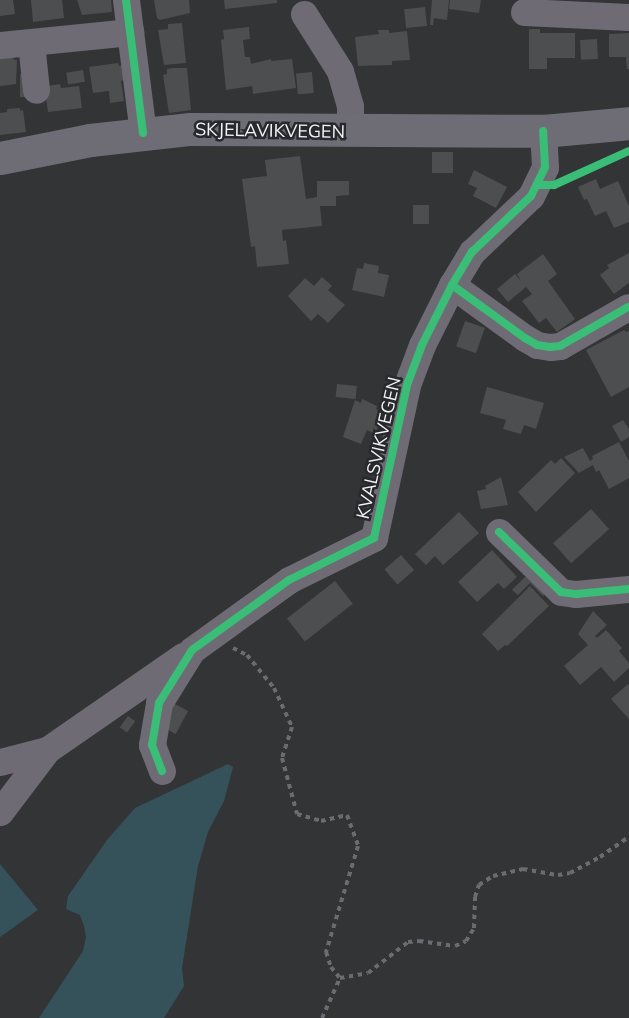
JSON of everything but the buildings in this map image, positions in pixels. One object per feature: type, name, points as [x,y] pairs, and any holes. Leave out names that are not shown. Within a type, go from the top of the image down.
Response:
[{"type":"main road","points":[[543,131],[629,123]]},
{"type":"main road","name":"SKJELAVIKVEGEN","points":[[0,158],[90,140],[143,133],[246,128],[350,132],[543,131]]},
{"type":"street","points":[[126,0],[143,133]]},
{"type":"street","points":[[524,12],[629,17]]},
{"type":"street","points":[[304,14],[340,71],[350,106],[350,132]]},
{"type":"street","points":[[0,45],[130,32]]},
{"type":"street","points":[[31,43],[36,90]]},
{"type":"street","name":"KVALSVIKVEGEN","points":[[162,771],[152,745],[159,703],[201,643],[289,580],[374,538],[407,385],[422,345],[452,285],[472,252],[531,196],[545,167],[543,131]]},
{"type":"street","points":[[452,285],[525,338],[537,345],[550,348],[560,346],[628,307]]},
{"type":"street","points":[[499,532],[561,592],[576,594],[629,589]]},
{"type":"street","points":[[0,812],[47,750],[201,643]]},
{"type":"street","points":[[0,762],[47,750]]},
{"type":"path","points":[[201,643],[247,656],[274,688],[292,726],[282,758],[297,814],[321,821],[346,815],[358,846],[326,952],[331,967],[340,978]]},
{"type":"path","points":[[340,978],[368,973],[408,942],[419,941],[455,946],[466,941],[474,928],[479,885],[493,876],[524,869],[558,876],[570,873],[600,857],[629,837]]},
{"type":"path","points":[[322,1018],[340,978]]},
{"type":"water","points":[[228,764],[233,767],[224,801],[208,832],[198,866],[182,968],[184,986],[164,1018],[39,1018],[83,951],[86,937],[84,926],[80,915],[66,909],[68,896],[107,840],[135,808]]},
{"type":"water","points":[[0,864],[38,910],[0,937]]},
{"type":"cycle path","points":[[126,0],[143,133]]},
{"type":"cycle path","points":[[162,771],[152,745],[159,703],[192,650],[289,580],[374,538],[407,385],[422,345],[452,285],[472,252],[531,196],[545,167],[543,131]]},
{"type":"cycle path","points":[[538,185],[554,185],[629,151]]},
{"type":"cycle path","points":[[452,285],[525,338],[537,345],[550,347],[560,346],[628,307]]},
{"type":"cycle path","points":[[499,532],[561,592],[576,594],[629,589]]}]
